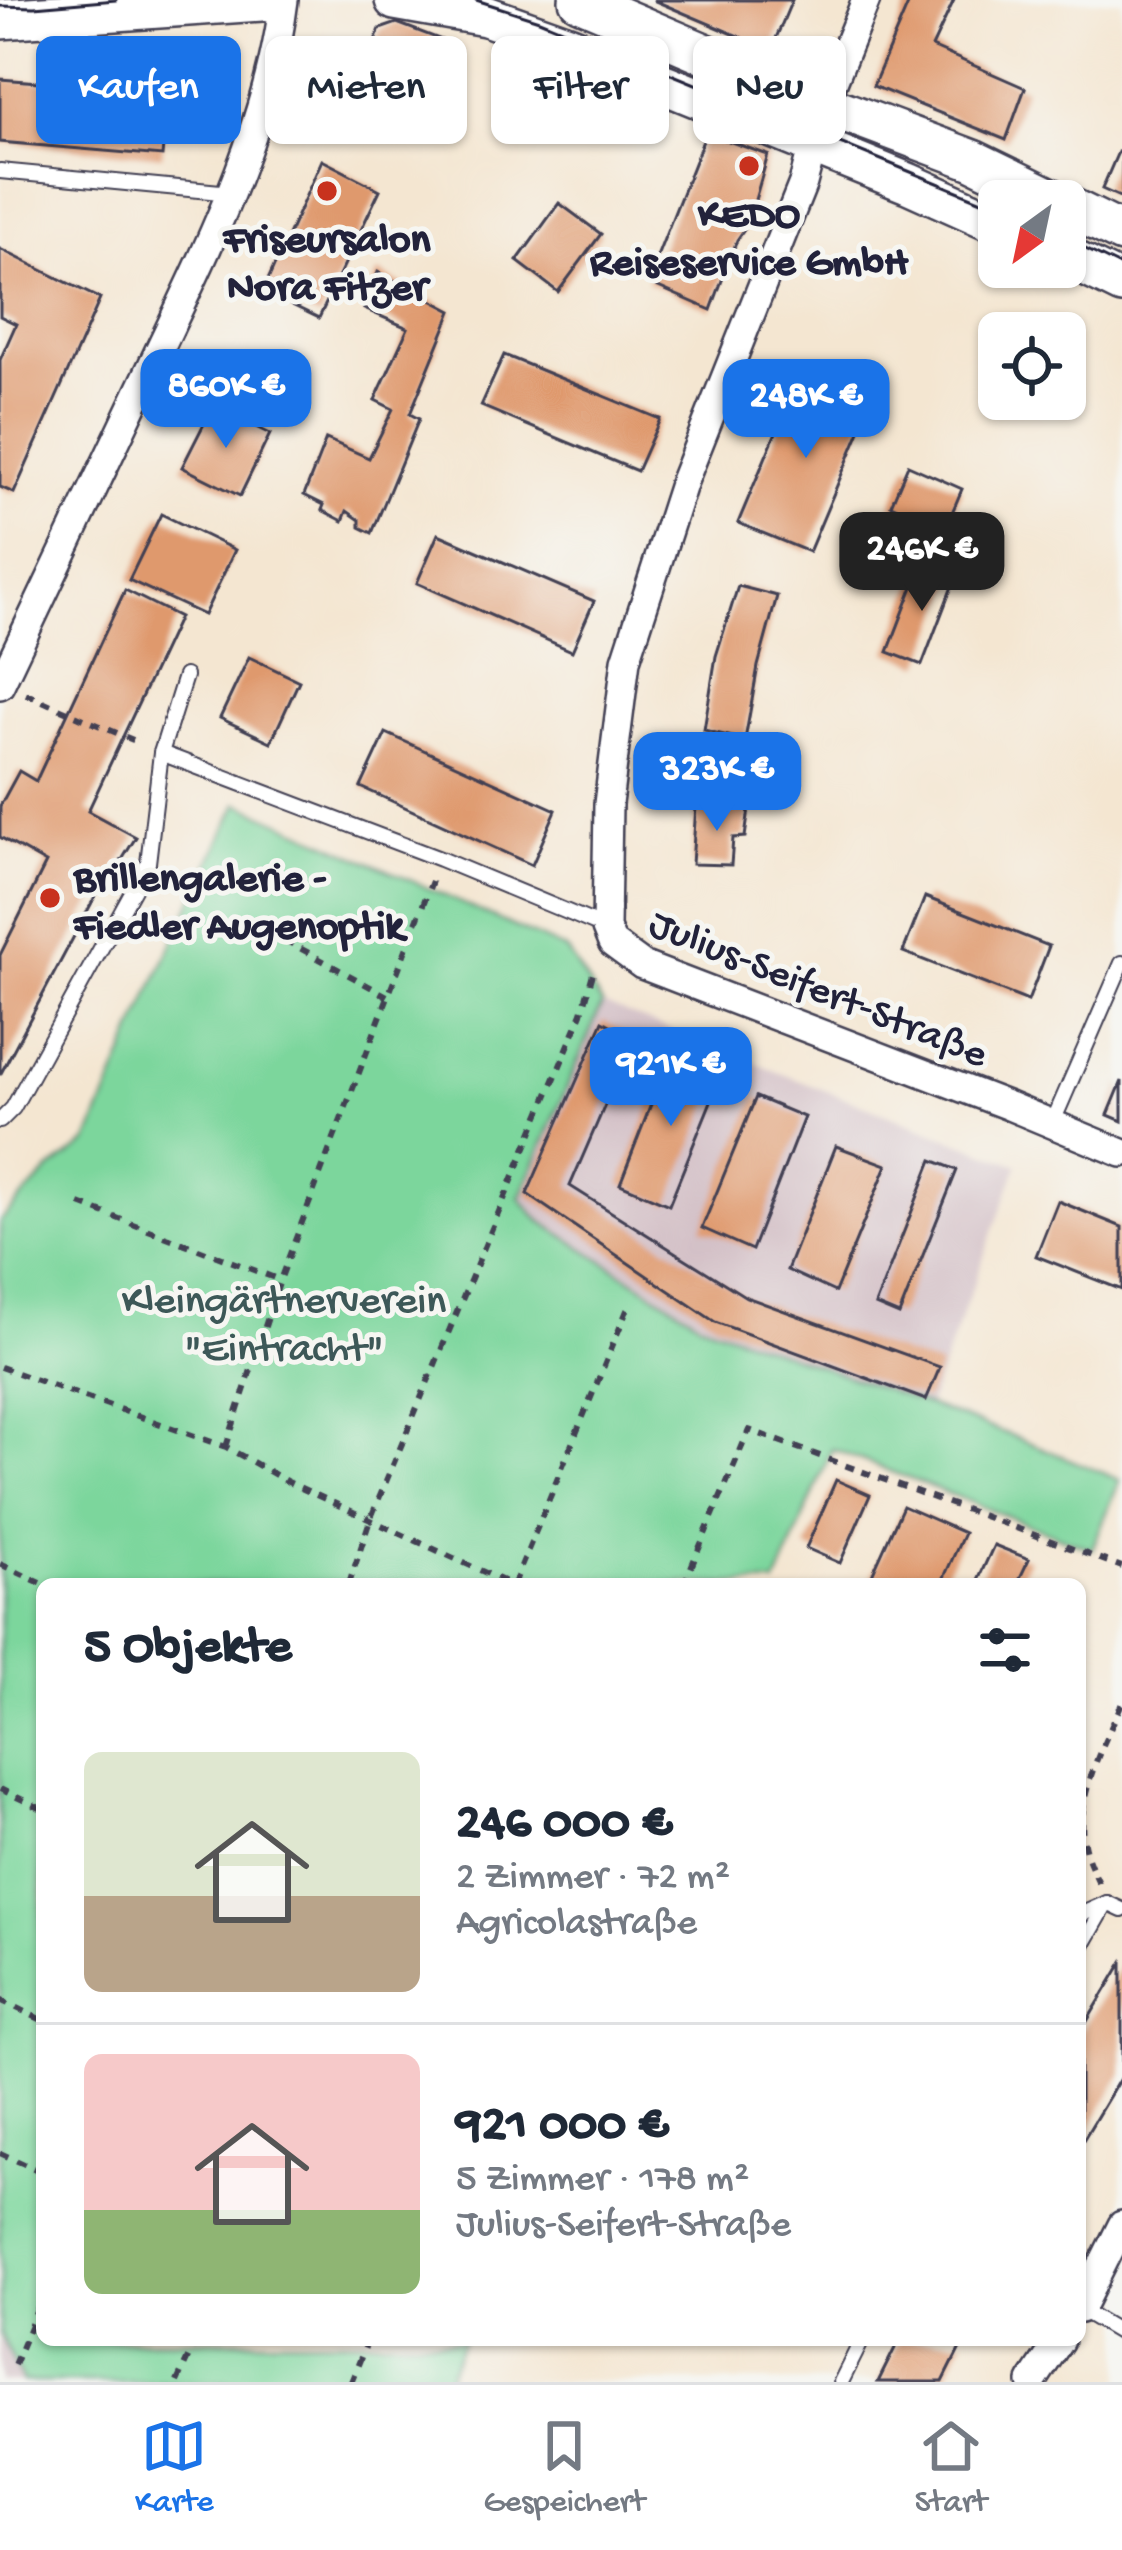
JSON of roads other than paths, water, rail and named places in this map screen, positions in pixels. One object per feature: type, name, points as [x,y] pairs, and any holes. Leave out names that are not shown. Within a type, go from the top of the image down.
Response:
[{"type":"main road","points":[[0,19],[281,0]]},
{"type":"main road","points":[[395,0],[441,6],[568,45],[978,215]]},
{"type":"main road","points":[[579,0],[693,48]]},
{"type":"main road","points":[[846,112],[1014,180]]},
{"type":"main road","points":[[1086,215],[1122,233]]},
{"type":"main road","points":[[1086,266],[1122,284]]},
{"type":"street","points":[[0,684],[222,217],[263,107],[278,50],[281,0]]},
{"type":"street","points":[[846,50],[866,0]]},
{"type":"street","points":[[606,928],[608,803],[626,660],[684,482],[815,144]]},
{"type":"street","name":"Julius-Seifert-Straße","points":[[606,928],[612,944],[642,964],[1122,1153]]},
{"type":"street","points":[[1086,2297],[1122,2225]]},
{"type":"street","points":[[1032,2382],[1056,2346]]},
{"type":"lane","points":[[0,171],[231,193]]},
{"type":"lane","points":[[0,1121],[14,1108],[148,863],[161,753],[185,676]]},
{"type":"lane","name":"Julius-Seifert-Straße","points":[[161,753],[606,928]]},
{"type":"lane","points":[[1052,1124],[1122,963]]},
{"type":"lane","points":[[1086,1913],[1107,1904],[1122,1910]]},
{"type":"lane","points":[[1086,1941],[1107,1904]]},
{"type":"lane","points":[[1086,2313],[1122,2334]]},
{"type":"lane","points":[[841,2382],[859,2346]]},
{"type":"tram line","points":[[0,6],[116,0]]},
{"type":"tram line","points":[[476,0],[539,20],[978,199]]},
{"type":"tram line","points":[[1086,249],[1122,267]]},
{"type":"place","name":"KEDO Reiseservice GmbH","points":[[749,166]]},
{"type":"place","name":"Friseursalon Nora Fitzer","points":[[327,191]]},
{"type":"place","name":"Brillengalerie - Fiedler Augenoptik","points":[[50,898]]},
{"type":"park label","name":"Kleingärtnerverein \"Eintracht\"","points":[[284,1320]]}]
